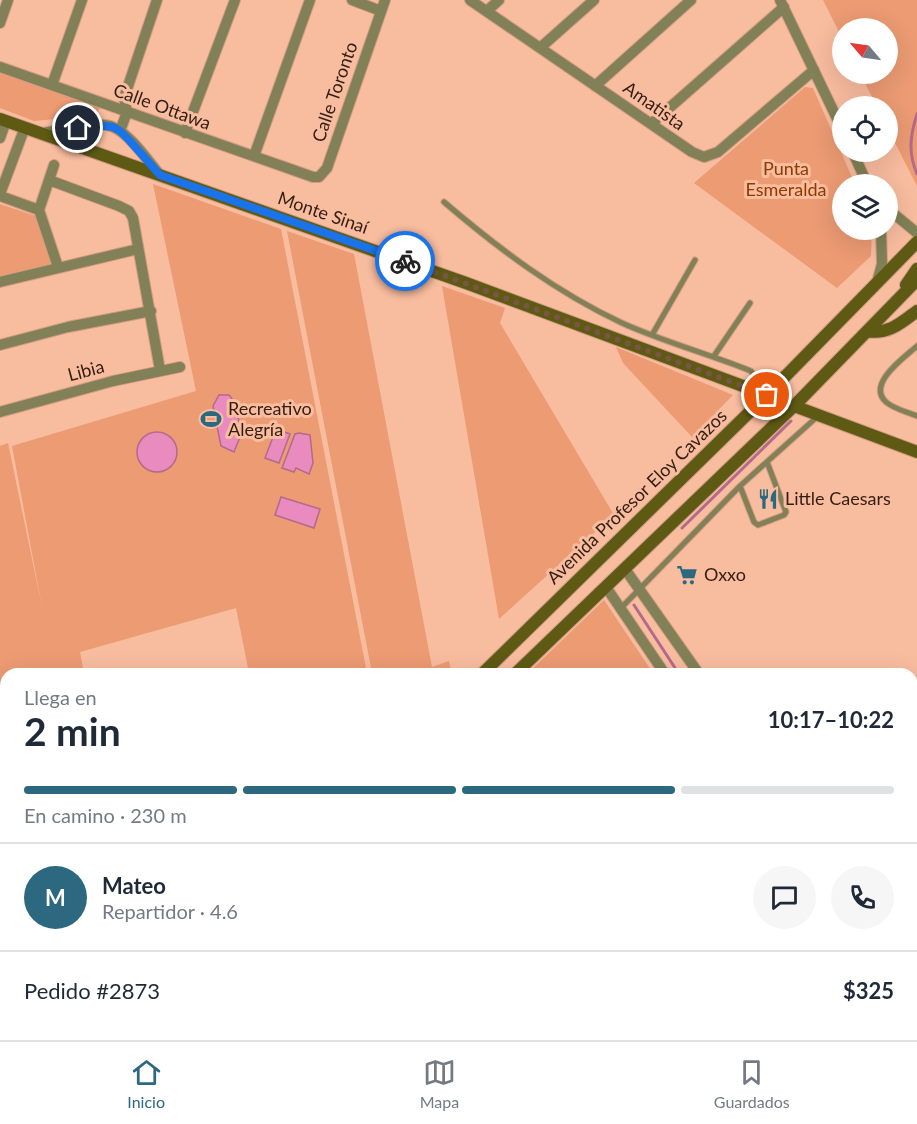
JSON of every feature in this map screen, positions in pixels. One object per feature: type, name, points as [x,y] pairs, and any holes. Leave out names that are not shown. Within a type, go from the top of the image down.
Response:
[{"type":"main road","name":"Monte Sinaí","points":[[3,120],[466,283],[761,393]]},
{"type":"main road","name":"Avenida Profesor Eloy Cavazos","points":[[488,668],[761,393],[917,242]]},
{"type":"main road","points":[[902,295],[917,269]]},
{"type":"main road","points":[[521,668],[794,406],[917,280]]},
{"type":"main road","points":[[867,331],[877,333],[890,330],[917,311]]},
{"type":"main road","points":[[794,406],[917,452]]},
{"type":"street","points":[[0,23],[8,0]]},
{"type":"street","points":[[52,85],[82,0]]},
{"type":"street","points":[[120,131],[127,112],[124,98],[158,0]]},
{"type":"street","points":[[185,133],[235,0]]},
{"type":"street","points":[[254,156],[310,0]]},
{"type":"street","points":[[352,0],[383,5]]},
{"type":"street","name":"Amatista","points":[[470,0],[698,156],[712,155],[814,70]]},
{"type":"street","points":[[487,11],[499,0]]},
{"type":"street","points":[[540,48],[594,0]]},
{"type":"street","points":[[595,86],[691,0]]},
{"type":"street","points":[[651,124],[782,4],[832,108]]},
{"type":"street","name":"Calle Toronto","points":[[313,177],[323,174],[327,168],[383,5]]},
{"type":"street","name":"Calle Ottawa","points":[[0,67],[313,177]]},
{"type":"street","points":[[105,125],[112,106],[124,98]]},
{"type":"street","points":[[0,138],[3,120]]},
{"type":"street","points":[[43,133],[105,125],[120,131],[160,175]]},
{"type":"street","points":[[25,127],[0,195],[39,210]]},
{"type":"street","points":[[54,165],[39,210],[58,267]]},
{"type":"street","points":[[49,180],[119,206],[129,211],[134,218],[160,370]]},
{"type":"street","points":[[898,217],[917,233]]},
{"type":"street","points":[[877,282],[882,264],[881,240]]},
{"type":"street","points":[[0,282],[138,249]]},
{"type":"street","points":[[0,345],[68,327],[151,311]]},
{"type":"street","name":"Libia","points":[[0,412],[77,390],[180,367]]},
{"type":"street","points":[[625,569],[695,668]]},
{"type":"street","points":[[606,587],[661,668]]},
{"type":"lane","points":[[444,202],[491,243],[547,281],[606,315],[652,335],[751,371],[761,393]]},
{"type":"lane","points":[[652,335],[695,261]]},
{"type":"lane","points":[[714,356],[750,303]]},
{"type":"lane","points":[[917,346],[887,374],[880,389],[880,394],[887,403],[917,416]]},
{"type":"lane","points":[[621,608],[740,486],[819,415]]},
{"type":"lane","points":[[740,486],[754,522],[758,525],[784,515],[786,512],[766,462]]},
{"type":"green space","points":[[823,0],[917,0],[917,186],[898,149],[898,96],[872,96],[865,84],[898,84],[898,18],[832,18]]},
{"type":"green space","points":[[0,73],[100,108],[96,115],[34,121],[0,108]]},
{"type":"green space","name":"Punta Esmeralda","points":[[805,87],[813,88],[832,131],[832,162],[845,162],[851,174],[832,174],[832,240],[872,240],[871,256],[837,288],[694,183]]},
{"type":"green space","name":"Recreativo Alegría","points":[[153,184],[281,229],[366,668],[248,668],[236,608],[80,652],[83,668],[0,668],[0,446],[8,443],[42,607],[12,446],[196,391]]},
{"type":"green space","points":[[0,204],[36,216],[52,259],[49,265],[0,276]]},
{"type":"green space","points":[[287,231],[354,254],[432,667],[449,661],[451,668],[371,668]]},
{"type":"green space","points":[[442,286],[505,308],[500,323],[614,515],[499,619]]},
{"type":"green space","points":[[616,347],[733,395],[692,437],[623,363]]},
{"type":"green space","points":[[604,600],[650,668],[533,668]]},
{"type":"shaded area","points":[[219,395],[229,395],[233,400],[242,432],[234,452],[221,446],[213,406]]},
{"type":"shaded area","points":[[276,429],[290,434],[279,463],[265,458]]},
{"type":"shaded area","points":[[157,432],[165,433],[171,438],[176,444],[176,460],[171,466],[165,471],[157,472],[149,471],[143,466],[138,460],[137,452],[138,444],[143,438],[149,433]]},
{"type":"shaded area","points":[[295,434],[310,435],[313,463],[309,474],[296,468],[294,472],[282,468]]},
{"type":"shaded area","points":[[281,497],[320,509],[314,528],[275,515]]},
{"type":"waterway","points":[[917,114],[911,144],[912,159],[917,174]]},
{"type":"waterway","points":[[682,528],[791,421]]},
{"type":"waterway","points":[[634,605],[675,668]]},
{"type":"way so far","points":[[405,261],[767,395]]},
{"type":"place","name":"Recreativo Alegría","points":[[211,419]]},
{"type":"place","name":"Little Caesars","points":[[768,499]]},
{"type":"place","name":"Oxxo","points":[[687,575]]},
{"type":"route","points":[[78,128],[96,125],[113,127],[129,140],[160,175],[405,261]]}]
